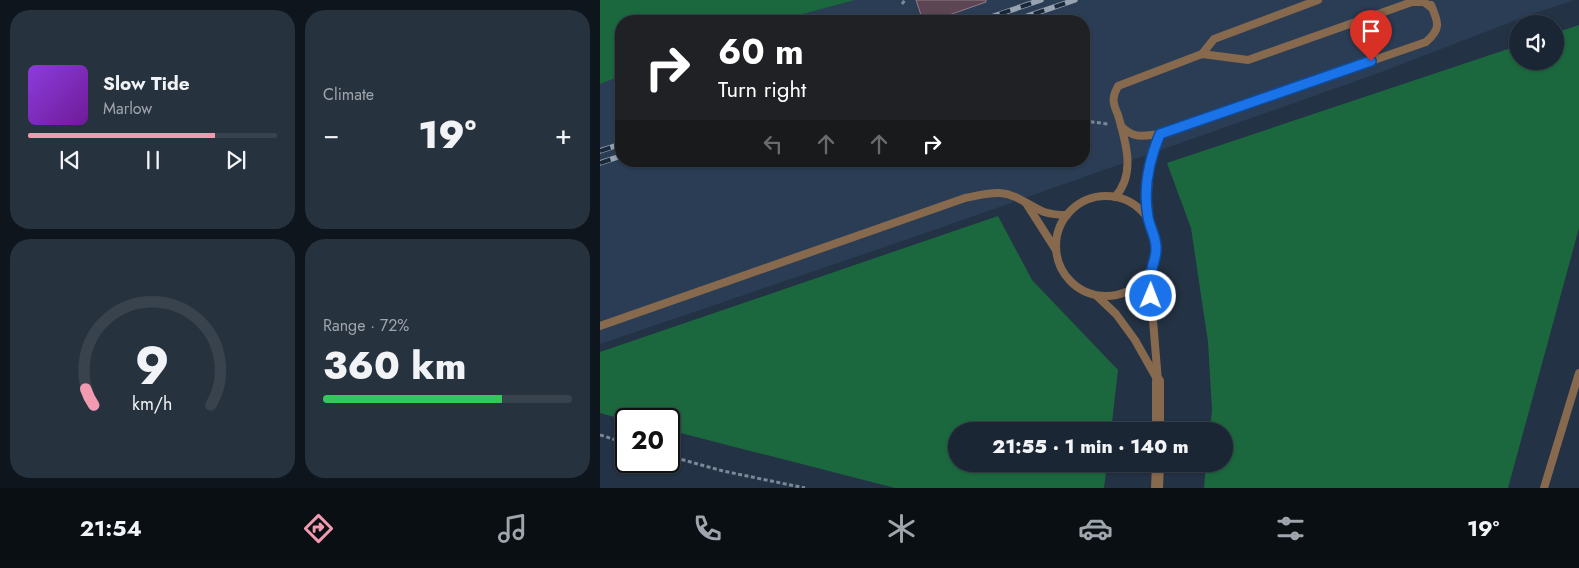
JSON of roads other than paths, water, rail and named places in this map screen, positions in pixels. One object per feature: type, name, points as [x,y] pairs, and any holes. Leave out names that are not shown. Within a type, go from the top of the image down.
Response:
[{"type":"street","points":[[1158,381],[1158,422]]},
{"type":"street","points":[[1157,488],[1158,472]]},
{"type":"lane","points":[[1202,54],[1214,39],[1318,0]]},
{"type":"lane","points":[[1121,126],[1129,133],[1140,137],[1160,134],[1426,42],[1436,34],[1438,22],[1429,0]]},
{"type":"lane","points":[[1115,198],[1126,180],[1128,169],[1128,158],[1113,98],[1118,86],[1202,54],[1248,60],[1412,2],[1424,2],[1432,8]]},
{"type":"lane","points":[[1148,219],[1147,181],[1150,163],[1160,134]]},
{"type":"lane","points":[[600,326],[965,198],[990,192],[1014,196],[1043,212],[1067,215]]},
{"type":"lane","points":[[1106,196],[1122,199],[1137,207],[1148,219],[1155,234],[1156,251],[1152,267],[1151,296],[1158,381],[1136,340],[1116,314],[1097,296],[1082,290],[1068,280],[1060,266],[1056,250],[1057,234],[1067,215],[1075,207],[1089,199],[1106,196]]},
{"type":"lane","points":[[1025,202],[1056,250]]},
{"type":"lane","points":[[1097,296],[1113,296],[1129,291],[1142,281],[1152,267]]},
{"type":"lane","points":[[1544,488],[1579,372]]},
{"type":"railway","points":[[997,15],[1041,0]]},
{"type":"railway","points":[[1031,15],[1075,0]]},
{"type":"railway","points":[[600,151],[615,146]]},
{"type":"railway","points":[[600,163],[615,158]]}]
